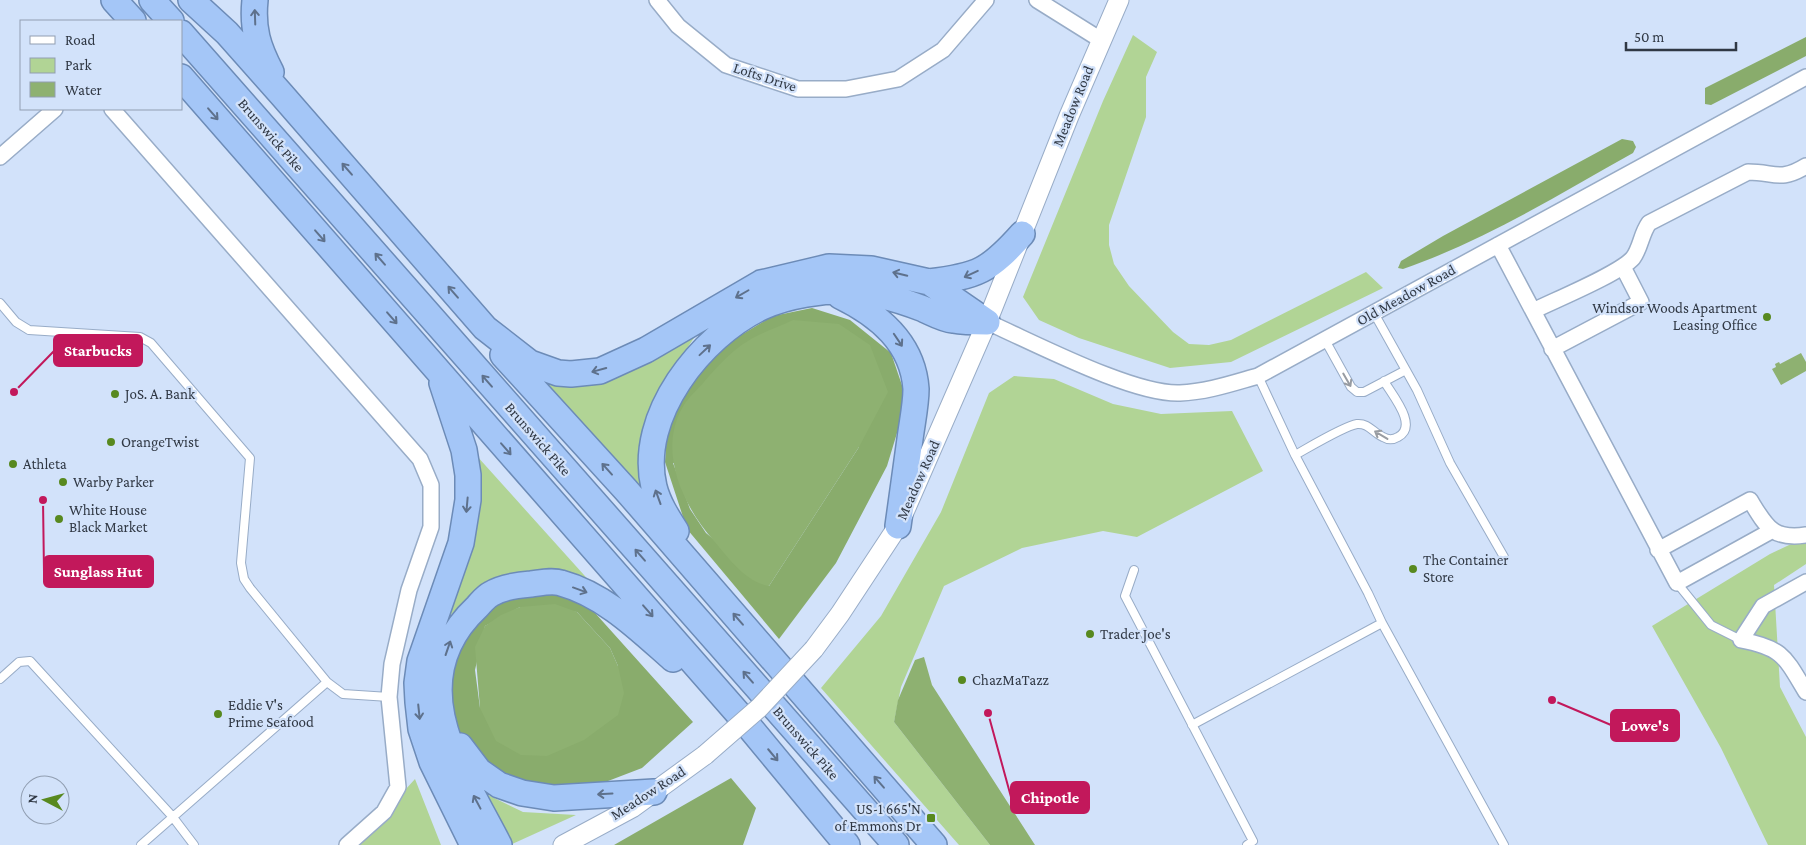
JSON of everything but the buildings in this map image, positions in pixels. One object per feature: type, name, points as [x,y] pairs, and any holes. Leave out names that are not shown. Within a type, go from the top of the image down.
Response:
[{"type":"highway","points":[[114,0],[132,20]]},
{"type":"highway","points":[[152,0],[170,20]]},
{"type":"highway","points":[[191,0],[227,34],[282,95],[485,328],[530,363],[546,369],[571,374],[600,371],[646,350],[761,283],[829,267],[871,268],[929,282],[987,322]]},
{"type":"highway","points":[[205,0],[227,34]]},
{"type":"highway","points":[[255,0],[254,15],[257,46],[282,95]]},
{"type":"highway","name":"Brunswick Pike","points":[[182,34],[896,845]]},
{"type":"highway","name":"Brunswick Pike","points":[[182,78],[742,718],[847,845]]},
{"type":"highway","points":[[929,282],[966,277],[998,261],[1022,234]]},
{"type":"highway","points":[[720,598],[664,514],[654,487],[652,464],[657,429],[668,399],[682,375],[706,348],[732,327],[762,307],[795,296],[831,292],[852,291],[871,294],[920,308],[952,320],[987,322]]},
{"type":"highway","points":[[831,292],[868,310],[883,322],[899,339],[914,375],[916,391],[898,526]]},
{"type":"highway","points":[[485,328],[489,340],[626,490],[934,845]]},
{"type":"highway","points":[[439,373],[464,450],[468,475],[468,500],[461,543],[420,661],[417,683],[418,702],[420,729],[432,762],[472,845]]},
{"type":"highway","points":[[499,845],[456,763],[442,716],[440,688],[442,664],[452,636],[468,615],[490,594],[524,584],[559,582],[591,594],[627,620],[742,718]]},
{"type":"highway","points":[[442,716],[465,755],[479,771],[499,784],[522,793],[554,798],[654,792]]},
{"type":"street","name":"Lofts Drive","points":[[657,0],[678,26],[726,65],[798,89],[846,89],[898,79],[943,50],[986,0]]},
{"type":"street","points":[[1037,0],[1100,40]]},
{"type":"street","name":"Meadow Road","points":[[563,845],[632,808],[705,755],[759,708],[814,649],[840,614],[898,526],[987,322],[1100,40],[1119,0]]},
{"type":"street","name":"Old Meadow Road","points":[[987,322],[1111,376],[1154,389],[1178,393],[1203,391],[1258,376],[1806,77]]},
{"type":"street","points":[[0,157],[54,110]]},
{"type":"street","points":[[113,110],[420,459],[431,485],[432,527],[409,590],[392,664],[389,697],[398,787],[384,812],[347,845]]},
{"type":"street","points":[[1533,311],[1623,267],[1638,250],[1644,229],[1649,223],[1748,172],[1774,176],[1804,173]]},
{"type":"street","points":[[1498,246],[1677,583],[1771,531]]},
{"type":"street","points":[[1552,349],[1641,302],[1623,267]]},
{"type":"street","points":[[1658,550],[1750,500],[1771,531],[1783,536],[1806,535]]},
{"type":"street","points":[[1806,582],[1763,606],[1741,640],[1760,644],[1785,656],[1806,692]]},
{"type":"lane","points":[[0,303],[16,322],[29,330],[140,337],[156,349],[250,458],[241,563],[244,579],[327,682],[343,694],[389,697]]},
{"type":"lane","points":[[1374,313],[1417,390],[1450,463],[1504,557]]},
{"type":"lane","points":[[1325,340],[1353,389],[1364,392],[1406,370]]},
{"type":"lane","points":[[1258,376],[1295,455],[1368,592],[1382,623],[1504,845]]},
{"type":"lane","points":[[1295,455],[1356,424],[1369,426],[1385,438],[1395,438],[1401,435],[1406,430],[1406,421],[1384,381]]},
{"type":"lane","points":[[1134,570],[1125,596],[1253,844]]},
{"type":"lane","points":[[1677,583],[1711,625],[1741,640]]},
{"type":"lane","points":[[1192,725],[1382,623]]},
{"type":"lane","points":[[0,679],[18,662],[30,661],[172,816],[194,845]]},
{"type":"lane","points":[[141,845],[327,682]]},
{"type":"green space","points":[[1133,35],[1157,52],[1146,77],[1146,117],[1109,225],[1109,245],[1114,264],[1129,286],[1173,332],[1189,344],[1209,345],[1231,340],[1366,272],[1383,288],[1231,362],[1170,368],[1079,338],[1039,320],[1023,297],[1103,101]]},
{"type":"green space","points":[[696,335],[663,384],[644,425],[641,487],[540,380],[580,386],[631,366]]},
{"type":"green space","points":[[1014,376],[1054,379],[1113,404],[1161,414],[1232,411],[1263,471],[1137,537],[1103,531],[1022,548],[944,586],[901,687],[894,722],[990,845],[959,845],[821,688],[881,616],[941,512],[989,393]]},
{"type":"green space","points":[[476,455],[593,585],[482,585],[442,623]]},
{"type":"green space","points":[[1806,537],[1806,564],[1774,585],[1780,687],[1806,737],[1806,845],[1768,845],[1721,748],[1652,626],[1770,554]]},
{"type":"green space","points":[[415,779],[441,845],[355,845]]},
{"type":"green space","points":[[480,791],[523,812],[576,815],[510,845]]},
{"type":"shaded area","points":[[1806,37],[1806,56],[1711,105],[1705,104],[1705,88]]},
{"type":"shaded area","points":[[1622,139],[1633,141],[1636,147],[1633,153],[1492,231],[1433,258],[1403,269],[1398,268],[1401,261],[1443,236]]},
{"type":"shaded area","points":[[812,308],[850,320],[891,353],[907,400],[887,466],[836,563],[779,639],[687,529],[665,462],[668,414],[721,347],[773,316]],"holes":[[[859,447],[769,586],[706,533],[690,509],[673,463]]]},
{"type":"shaded area","points":[[539,588],[587,604],[693,722],[642,768],[595,786],[519,784],[481,764],[448,719],[445,676],[461,633],[491,602]],"holes":[[[520,607],[577,612],[610,648],[618,666],[480,708],[475,670],[485,626]]]},
{"type":"shaded area","points":[[731,778],[756,808],[743,845],[614,845]]},
{"type":"water","points":[[793,320],[839,324],[870,345],[888,392],[859,447],[769,586],[752,580],[738,568],[692,511],[677,477],[673,459],[673,440],[676,422],[684,405],[724,360],[736,349],[753,338]]},
{"type":"water","points":[[1801,353],[1806,362],[1806,371],[1781,385],[1772,369],[1776,367],[1775,364],[1779,362],[1780,364]]},
{"type":"water","points":[[555,604],[577,612],[610,648],[618,666],[624,693],[618,715],[584,740],[547,756],[521,755],[496,741],[480,708],[475,647],[485,626],[501,615],[520,607]]},
{"type":"water","points":[[924,657],[932,685],[1035,845],[990,845],[894,722],[898,700],[915,660]]},
{"type":"place","name":"Windsor Woods Apartment Leasing Office","points":[[1767,317]]},
{"type":"place","name":"Starbucks","points":[[14,392]]},
{"type":"place","name":"JoS. A. Bank","points":[[115,394]]},
{"type":"place","name":"OrangeTwist","points":[[111,442]]},
{"type":"place","name":"Athleta","points":[[13,464]]},
{"type":"place","name":"Warby Parker","points":[[63,482]]},
{"type":"place","name":"Sunglass Hut","points":[[43,500]]},
{"type":"place","name":"White House Black Market","points":[[59,519]]},
{"type":"place","name":"The Container Store","points":[[1413,569]]},
{"type":"place","name":"Trader Joe's","points":[[1090,634]]},
{"type":"place","name":"ChazMaTazz","points":[[962,680]]},
{"type":"place","name":"Lowe's","points":[[1552,700]]},
{"type":"place","name":"Chipotle","points":[[988,713]]},
{"type":"place","name":"Eddie V's Prime Seafood","points":[[218,714]]},
{"type":"place","name":"US-1 665'N of Emmons Dr","points":[[931,818]]}]
